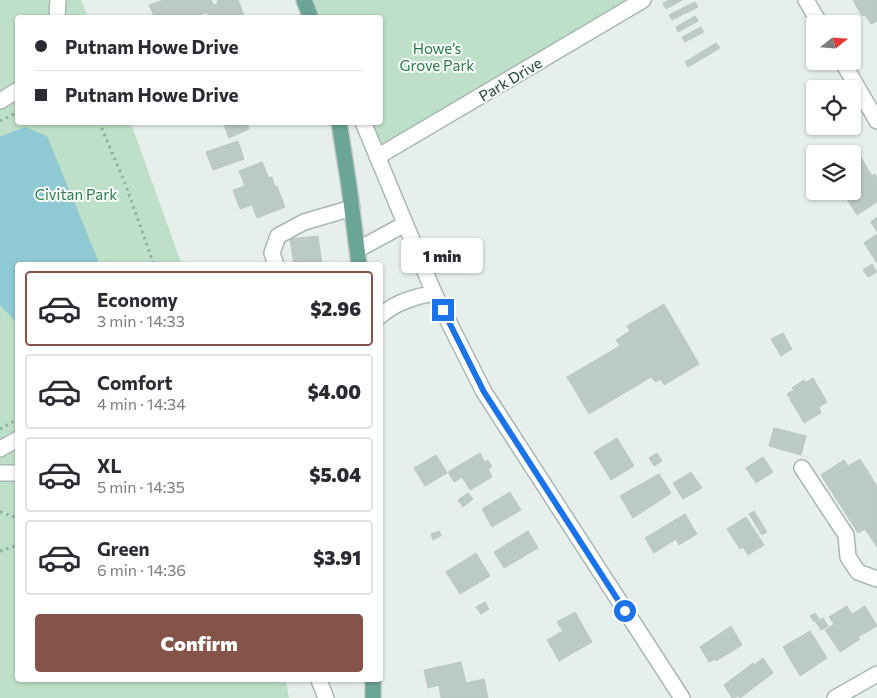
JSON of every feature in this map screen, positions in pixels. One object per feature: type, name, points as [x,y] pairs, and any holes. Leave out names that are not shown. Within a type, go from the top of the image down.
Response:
[{"type":"main road","points":[[304,0],[310,15]]},
{"type":"main road","points":[[339,125],[358,257]]},
{"type":"main road","points":[[373,682],[373,698]]},
{"type":"street","points":[[57,15],[58,0]]},
{"type":"street","name":"Park Drive","points":[[377,157],[643,0]]},
{"type":"street","points":[[806,0],[815,15]]},
{"type":"street","points":[[847,70],[877,121]]},
{"type":"street","points":[[0,100],[15,92]]},
{"type":"street","points":[[364,125],[434,293],[486,394],[682,698]]},
{"type":"street","points":[[275,262],[272,253],[278,236],[304,222],[352,208]]},
{"type":"street","points":[[358,257],[405,224]]},
{"type":"street","points":[[383,313],[409,298],[434,293]]},
{"type":"street","points":[[0,449],[15,441]]},
{"type":"street","points":[[802,468],[846,535],[848,557],[858,572],[877,580]]},
{"type":"street","points":[[0,474],[15,473]]},
{"type":"street","points":[[835,698],[877,674]]},
{"type":"street","points":[[320,682],[326,698]]},
{"type":"path","points":[[0,121],[15,114]]},
{"type":"path","points":[[100,125],[125,183],[153,262]]},
{"type":"path","points":[[0,428],[15,420]]},
{"type":"path","points":[[0,512],[15,517]]},
{"type":"path","points":[[0,551],[15,546]]},
{"type":"green space","name":"Civitan Park","points":[[0,0],[81,0],[87,15],[15,15],[15,125],[132,125],[181,262],[15,262],[15,682],[286,682],[289,698],[0,698]]},
{"type":"green space","name":"Howe’s Grove Park","points":[[304,0],[643,0],[377,157],[364,125],[383,125],[383,15],[310,15]]},
{"type":"water","points":[[25,127],[47,136],[99,262],[15,262],[15,321],[0,305],[0,137]]},
{"type":"building","points":[[163,0],[211,0],[214,5],[218,3],[217,0],[238,0],[244,15],[208,15],[207,12],[200,15],[154,15],[149,5]]},
{"type":"building","points":[[669,0],[682,0],[666,9],[663,3]]},
{"type":"building","points":[[853,0],[877,0],[877,21],[871,24],[865,15],[862,16]]},
{"type":"building","points":[[695,2],[698,7],[672,20],[669,15]]},
{"type":"building","points":[[695,16],[698,21],[678,32],[676,27]]},
{"type":"building","points":[[701,27],[704,32],[685,42],[682,37]]},
{"type":"building","points":[[716,43],[720,48],[688,67],[685,62]]},
{"type":"building","points":[[224,125],[247,125],[249,129],[229,138]]},
{"type":"building","points":[[238,141],[244,159],[213,170],[206,152]]},
{"type":"building","points":[[861,158],[872,176],[875,174],[877,178],[877,202],[857,215],[848,200],[861,200]]},
{"type":"building","points":[[262,162],[269,178],[272,177],[275,187],[277,186],[285,207],[257,218],[252,205],[240,209],[233,190],[245,186],[239,171]]},
{"type":"building","points":[[877,217],[877,232],[871,222]]},
{"type":"building","points":[[877,234],[877,263],[864,243]]},
{"type":"building","points":[[318,236],[322,262],[294,262],[290,239]]},
{"type":"building","points":[[872,264],[877,272],[868,277],[863,270]]},
{"type":"building","points":[[664,304],[699,364],[664,385],[661,379],[655,382],[651,377],[589,414],[567,377],[620,346],[616,340],[630,331],[627,326]]},
{"type":"building","points":[[783,333],[792,349],[781,356],[771,339]]},
{"type":"building","points":[[813,378],[827,402],[819,407],[821,413],[804,423],[787,394],[804,380],[805,383]]},
{"type":"building","points":[[774,428],[806,436],[801,455],[769,446]]},
{"type":"building","points":[[617,438],[634,466],[611,480],[594,452]]},
{"type":"building","points":[[480,453],[485,462],[488,460],[492,467],[488,469],[492,477],[470,490],[462,477],[454,482],[448,472]]},
{"type":"building","points":[[657,453],[662,461],[654,466],[649,458]]},
{"type":"building","points":[[436,455],[447,473],[425,486],[414,468]]},
{"type":"building","points":[[763,457],[773,472],[756,483],[746,468]]},
{"type":"building","points":[[860,459],[877,486],[877,547],[865,529],[858,533],[821,475],[844,460],[848,466]]},
{"type":"building","points":[[691,472],[702,488],[683,499],[673,483]]},
{"type":"building","points":[[659,474],[671,493],[633,518],[620,496]]},
{"type":"building","points":[[510,492],[521,510],[492,527],[482,509]]},
{"type":"building","points":[[468,493],[473,499],[463,507],[458,500]]},
{"type":"building","points":[[754,511],[767,532],[762,535],[749,514]]},
{"type":"building","points":[[685,514],[697,534],[679,545],[676,539],[654,553],[645,538]]},
{"type":"building","points":[[746,517],[764,545],[748,555],[743,547],[740,549],[727,529]]},
{"type":"building","points":[[439,531],[441,536],[433,540],[431,534]]},
{"type":"building","points":[[528,531],[538,548],[504,568],[494,552]]},
{"type":"building","points":[[476,553],[490,576],[460,594],[446,572]]},
{"type":"building","points":[[485,602],[489,609],[481,614],[476,607]]},
{"type":"building","points":[[847,606],[852,614],[865,606],[877,626],[858,637],[860,639],[840,652],[825,630],[834,624],[829,617]]},
{"type":"building","points":[[575,612],[592,642],[559,661],[547,640],[563,631],[557,622]]},
{"type":"building","points":[[815,613],[819,619],[814,622],[810,616]]},
{"type":"building","points":[[823,618],[828,626],[821,630],[816,622]]},
{"type":"building","points":[[731,626],[742,645],[716,661],[715,659],[709,662],[700,647]]},
{"type":"building","points":[[810,631],[827,658],[800,676],[783,647]]},
{"type":"building","points":[[763,658],[773,673],[740,698],[739,696],[732,698],[724,685],[753,663],[754,665]]},
{"type":"building","points":[[461,662],[466,683],[484,679],[488,698],[441,698],[439,685],[428,688],[424,670]]},
{"type":"route","points":[[443,310],[484,392],[625,611]]}]
